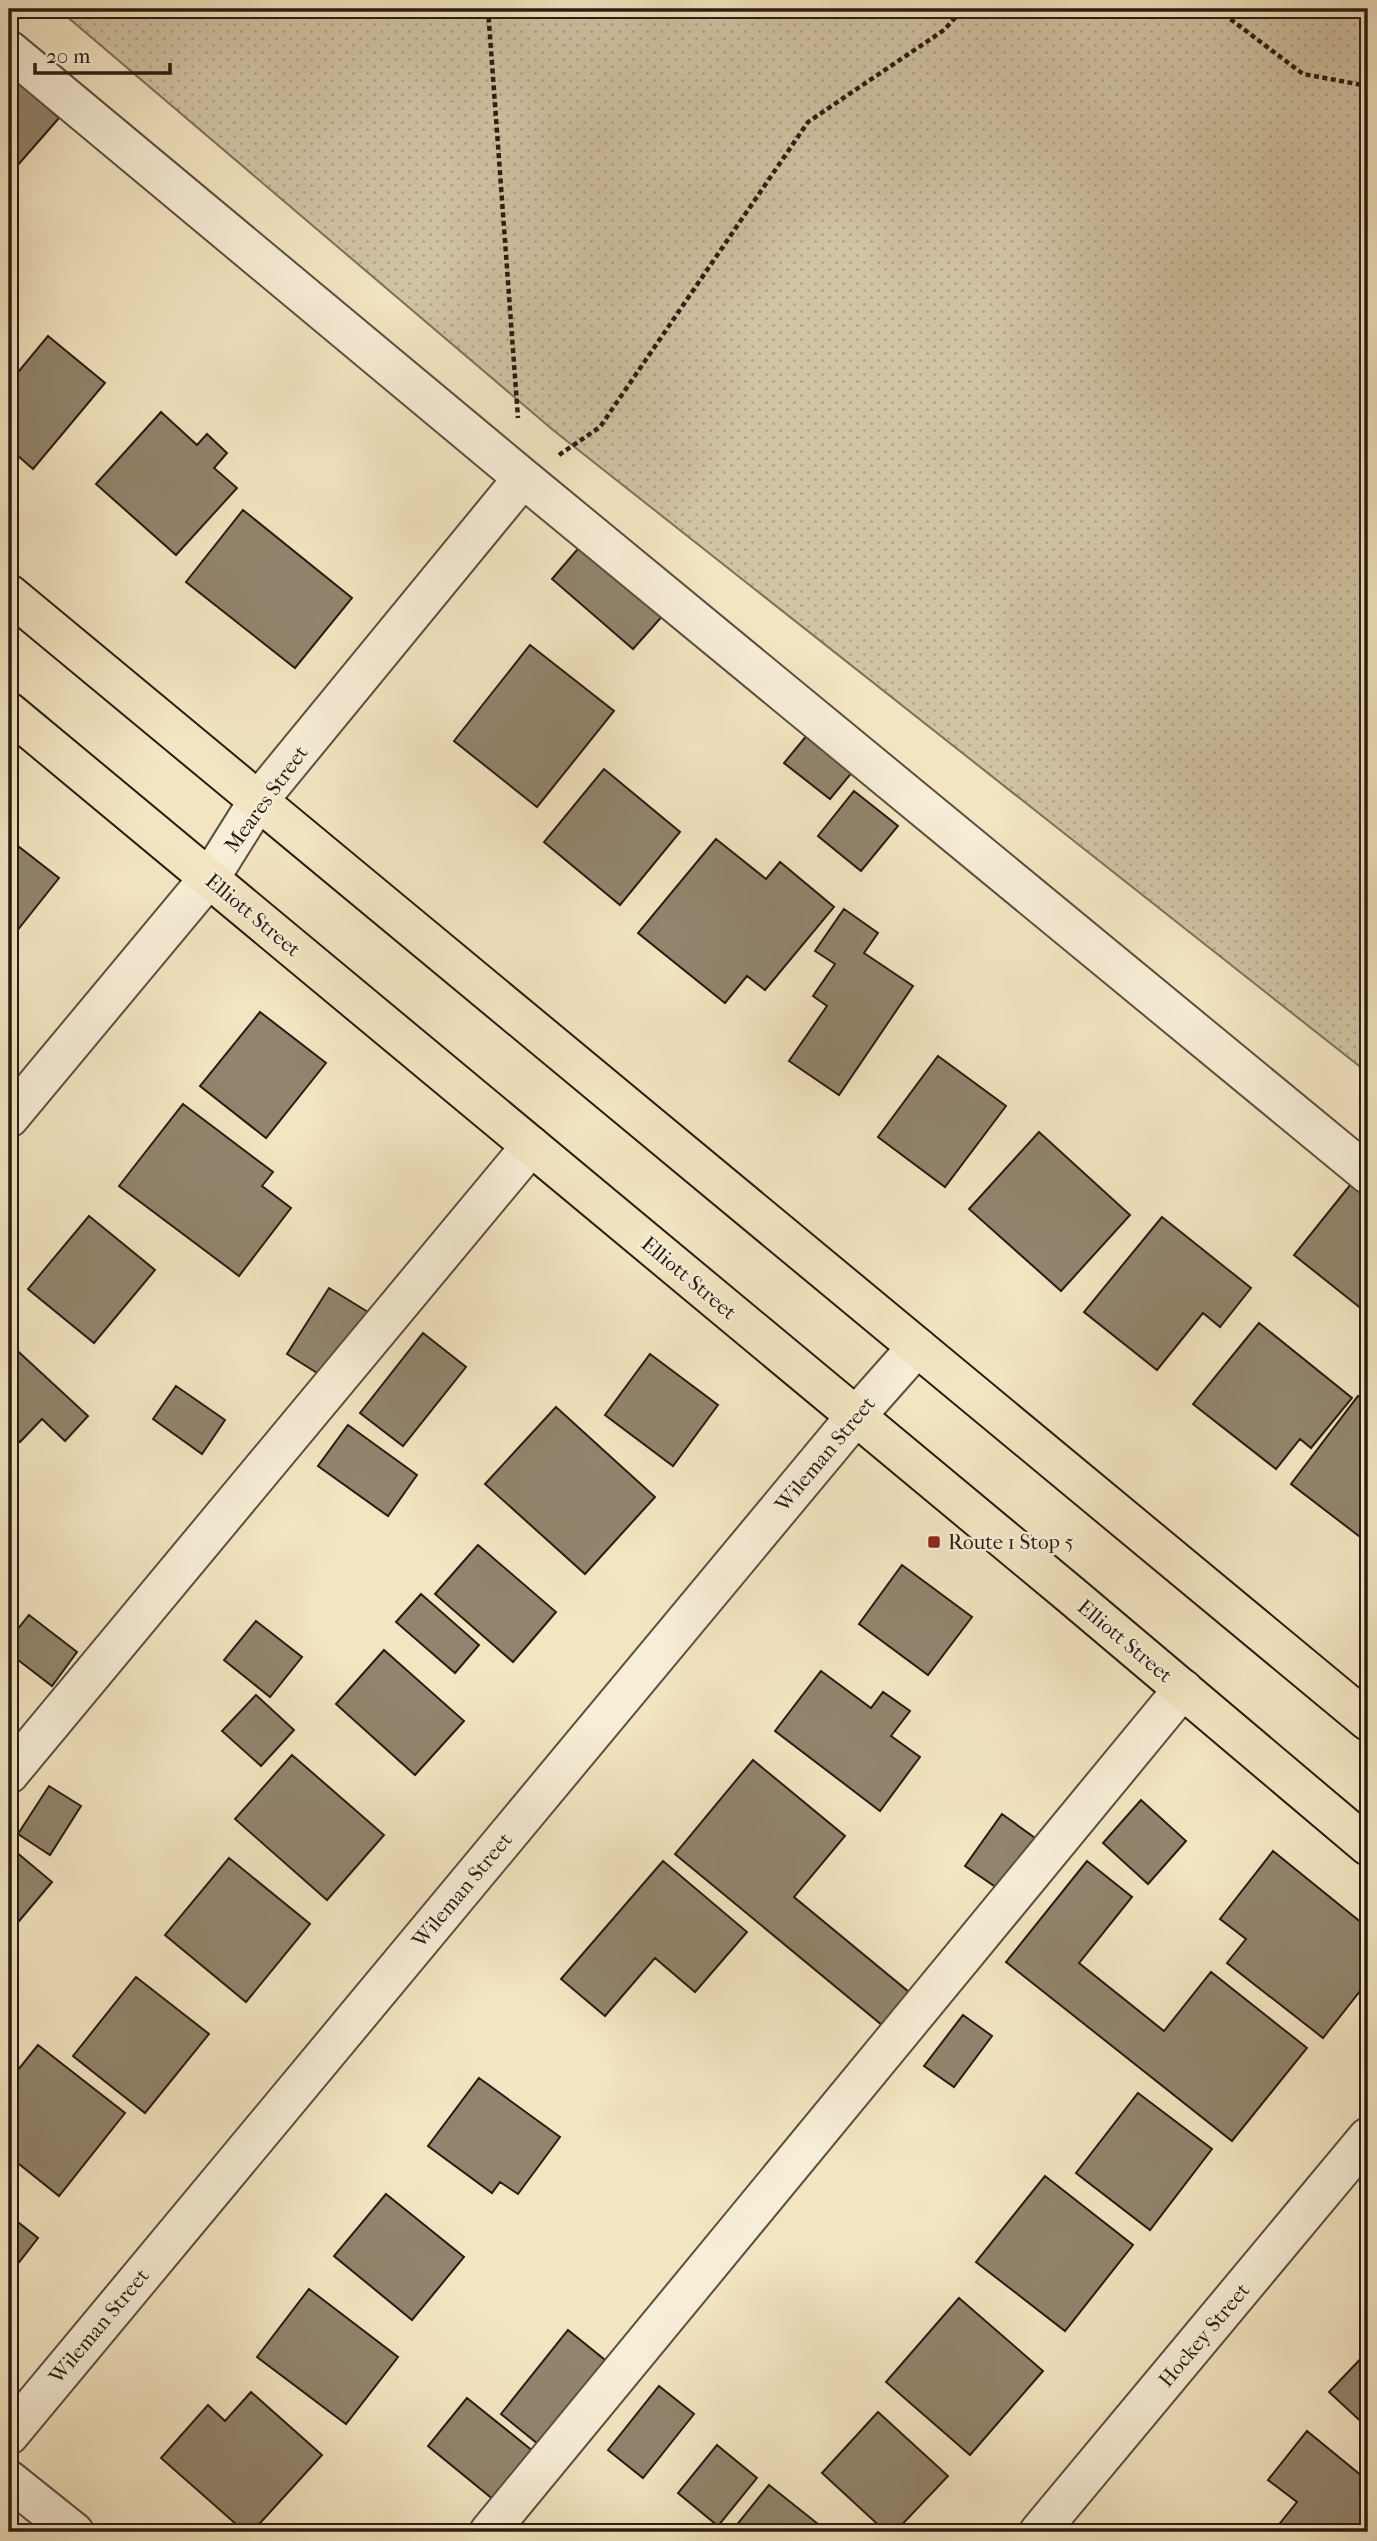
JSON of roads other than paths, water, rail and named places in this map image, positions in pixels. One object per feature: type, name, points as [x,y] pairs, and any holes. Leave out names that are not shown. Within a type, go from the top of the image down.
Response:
[{"type":"main road","points":[[9,594],[1368,1721]]},
{"type":"main road","name":"Elliott Street","points":[[9,712],[856,1416],[1368,1846]]},
{"type":"street","points":[[9,50],[523,478],[1368,1174]]},
{"type":"street","name":"Meares Street","points":[[9,1118],[208,878],[258,802],[523,478]]},
{"type":"street","points":[[9,1774],[531,1146]]},
{"type":"street","name":"Wileman Street","points":[[9,2435],[856,1416],[917,1347]]},
{"type":"street","points":[[489,2532],[1183,1689]]},
{"type":"street","name":"Hockey Street","points":[[1039,2532],[1368,2137]]},
{"type":"street","points":[[9,2480],[74,2532]]},
{"type":"place","name":"Route 1 Stop 5","points":[[934,1542]]}]
